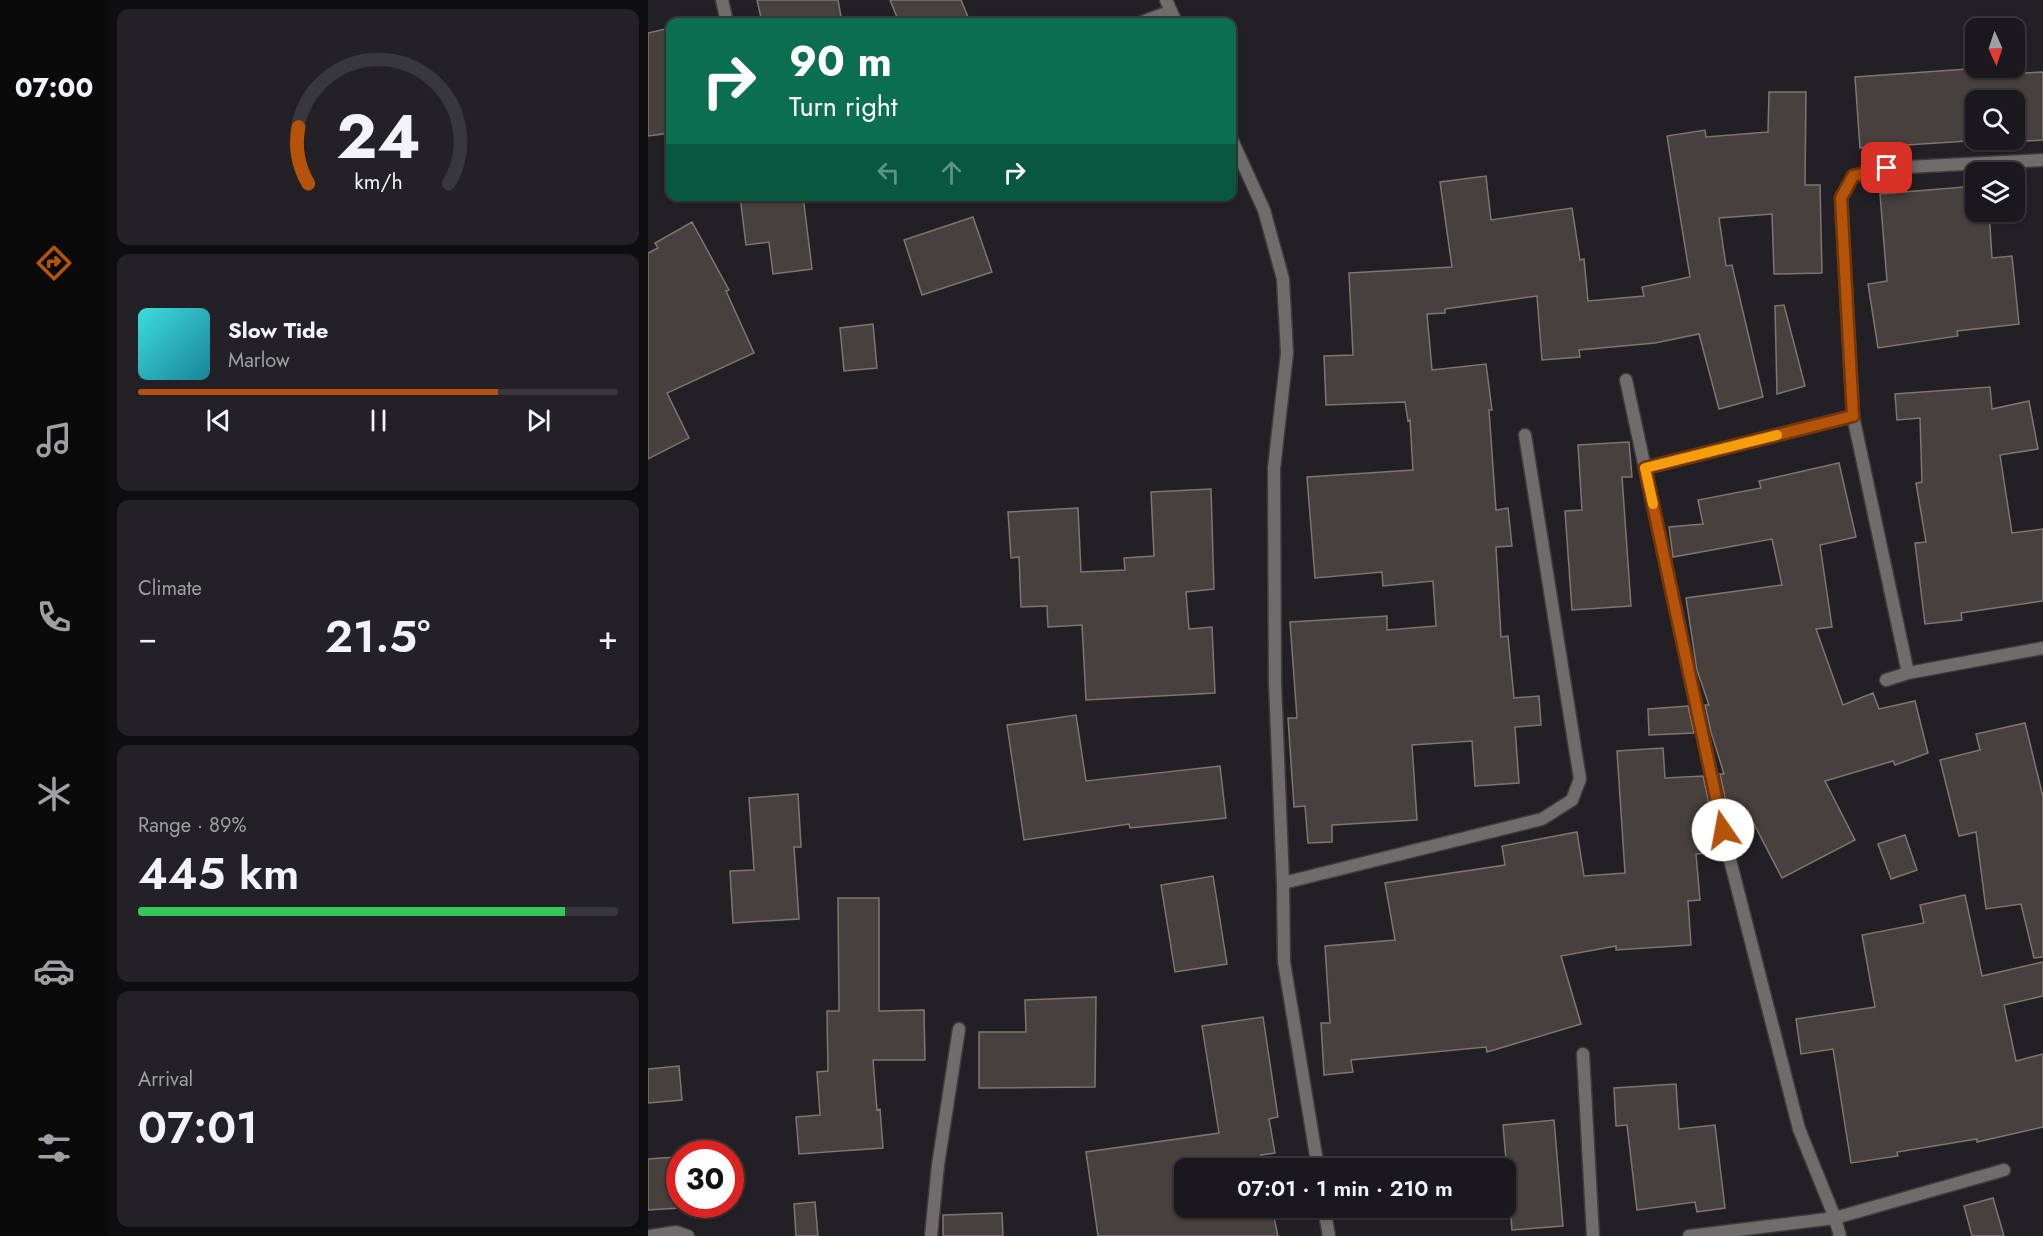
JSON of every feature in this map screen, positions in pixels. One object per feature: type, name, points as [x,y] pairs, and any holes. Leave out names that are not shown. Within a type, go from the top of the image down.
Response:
[{"type":"street","points":[[722,0],[726,18]]},
{"type":"street","points":[[1153,18],[1171,11]]},
{"type":"street","points":[[1236,149],[1264,210],[1283,279],[1287,353],[1274,468],[1275,683],[1284,962],[1316,1158]]},
{"type":"street","points":[[1908,673],[1853,416],[1841,198],[1853,176],[1887,168],[2043,160]]},
{"type":"street","points":[[1626,380],[1731,864],[1799,1129],[1840,1236]]},
{"type":"street","points":[[1645,468],[1853,416]]},
{"type":"street","points":[[1283,883],[1542,819],[1572,800],[1580,779],[1525,435]]},
{"type":"street","points":[[1886,680],[1908,673],[2043,648]]},
{"type":"street","points":[[931,1236],[938,1166],[959,1029]]},
{"type":"street","points":[[1582,1054],[1593,1236]]},
{"type":"street","points":[[1689,1236],[1835,1218],[2004,1170]]},
{"type":"street","points":[[1326,1218],[1329,1236]]},
{"type":"street","points":[[650,1236],[676,1232],[688,1236]]},
{"type":"building","points":[[757,0],[838,0],[841,18],[761,18]]},
{"type":"building","points":[[890,0],[961,0],[968,18],[897,18]]},
{"type":"building","points":[[666,29],[666,134],[648,136],[648,33]]},
{"type":"building","points":[[1965,69],[1965,78],[2025,78],[2025,73],[2043,72],[2043,140],[2025,141],[2025,90],[1965,90],[1965,141],[1860,148],[1855,77]]},
{"type":"building","points":[[1769,92],[1806,92],[1805,185],[1820,185],[1822,273],[1774,274],[1772,214],[1719,218],[1726,266],[1732,265],[1763,397],[1719,409],[1699,334],[1655,343],[1579,350],[1580,357],[1542,360],[1537,296],[1445,309],[1445,313],[1427,314],[1432,370],[1486,364],[1492,410],[1489,410],[1496,510],[1508,508],[1512,546],[1496,547],[1501,637],[1508,636],[1514,698],[1539,696],[1541,725],[1515,727],[1519,783],[1475,786],[1472,741],[1412,745],[1417,820],[1332,825],[1332,842],[1308,843],[1305,806],[1294,807],[1288,718],[1297,718],[1290,622],[1387,616],[1387,630],[1436,626],[1433,581],[1383,586],[1382,572],[1315,578],[1307,477],[1413,470],[1410,420],[1408,421],[1405,402],[1326,405],[1324,356],[1353,355],[1349,273],[1452,267],[1440,182],[1486,176],[1491,220],[1572,208],[1580,260],[1584,259],[1588,301],[1644,296],[1642,287],[1690,277],[1667,136],[1705,130],[1706,137],[1768,132]]},
{"type":"building","points":[[1965,187],[1965,222],[1990,222],[1992,258],[2012,256],[2019,324],[1957,331],[1958,336],[1878,348],[1868,284],[1887,281],[1880,194]]},
{"type":"building","points":[[741,201],[804,201],[812,269],[773,274],[769,242],[746,245]]},
{"type":"building","points":[[973,217],[992,272],[922,295],[904,240]]},
{"type":"building","points":[[692,222],[729,290],[726,291],[754,353],[667,393],[689,438],[648,459],[648,253],[658,248],[655,243]]},
{"type":"building","points":[[1784,305],[1805,386],[1777,394],[1775,306]]},
{"type":"building","points":[[873,324],[877,368],[844,371],[840,328]]},
{"type":"building","points":[[1990,387],[1992,409],[2029,401],[2038,449],[2000,455],[2012,533],[2043,529],[2043,601],[1961,613],[1962,620],[1925,624],[1915,543],[1926,542],[1916,483],[1922,482],[1920,418],[1897,420],[1895,394]]},
{"type":"building","points":[[1629,442],[1632,477],[1622,477],[1631,606],[1572,610],[1565,511],[1582,510],[1578,445]]},
{"type":"building","points":[[1839,463],[1856,537],[1820,545],[1832,627],[1816,629],[1843,705],[1873,693],[1879,709],[1915,701],[1928,753],[1895,765],[1893,761],[1825,781],[1855,840],[1782,878],[1754,824],[1732,830],[1720,774],[1724,774],[1705,705],[1709,705],[1697,670],[1686,598],[1782,585],[1772,539],[1673,557],[1669,527],[1703,524],[1698,500],[1761,488],[1759,481]]},
{"type":"building","points":[[1211,489],[1214,589],[1186,592],[1189,629],[1212,627],[1215,693],[1086,700],[1082,625],[1048,627],[1047,606],[1021,607],[1019,557],[1011,558],[1008,512],[1078,508],[1081,572],[1125,570],[1124,558],[1154,556],[1151,492]]},
{"type":"building","points":[[1688,706],[1694,733],[1649,735],[1648,709]]},
{"type":"building","points":[[1076,715],[1086,781],[1220,766],[1226,818],[1130,828],[1129,824],[1024,840],[1007,725]]},
{"type":"building","points":[[2025,723],[2043,797],[2043,957],[2034,958],[2021,904],[1986,909],[1976,832],[1959,836],[1940,760],[1980,750],[1976,734]]},
{"type":"building","points":[[1663,748],[1665,778],[1703,776],[1716,835],[1709,837],[1710,853],[1696,854],[1700,900],[1688,901],[1691,945],[1616,950],[1616,946],[1561,956],[1581,1024],[1487,1052],[1486,1047],[1351,1060],[1353,1072],[1324,1075],[1321,1023],[1330,1023],[1325,946],[1395,940],[1385,883],[1505,865],[1502,846],[1577,832],[1584,876],[1625,873],[1617,751]]},
{"type":"building","points":[[798,794],[801,847],[794,847],[799,919],[733,923],[730,871],[754,870],[749,798]]},
{"type":"building","points":[[1905,835],[1917,870],[1891,879],[1878,844]]},
{"type":"building","points":[[1213,876],[1227,964],[1175,972],[1161,885]]},
{"type":"building","points":[[1965,895],[1982,976],[2043,962],[2043,996],[2004,1005],[2016,1061],[2043,1054],[2043,1127],[1977,1142],[1977,1139],[1897,1152],[1898,1156],[1851,1163],[1833,1049],[1801,1054],[1796,1019],[1875,1007],[1862,935],[1924,923],[1920,905]]},
{"type":"building","points":[[838,898],[879,898],[879,1011],[924,1010],[925,1060],[873,1060],[883,1148],[799,1154],[796,1117],[820,1115],[817,1072],[828,1071],[827,1011],[839,1011]]},
{"type":"building","points":[[1096,997],[1095,1087],[979,1088],[979,1032],[1026,1032],[1025,1000]]},
{"type":"building","points":[[1263,1017],[1278,1117],[1269,1119],[1275,1153],[1261,1155],[1262,1158],[1174,1158],[1174,1218],[1274,1218],[1278,1236],[1098,1236],[1086,1152],[1219,1133],[1202,1026]]},
{"type":"building","points":[[679,1066],[682,1100],[648,1103],[648,1069]]},
{"type":"building","points":[[1676,1084],[1679,1129],[1715,1125],[1725,1208],[1697,1212],[1695,1202],[1637,1210],[1627,1125],[1616,1126],[1614,1088]]},
{"type":"building","points":[[1554,1120],[1563,1226],[1512,1230],[1511,1218],[1516,1218],[1516,1158],[1506,1158],[1503,1125]]},
{"type":"building","points":[[666,1158],[666,1209],[648,1210],[648,1159]]},
{"type":"building","points":[[1993,1198],[2004,1236],[1972,1236],[1964,1206]]},
{"type":"building","points":[[815,1202],[818,1236],[796,1236],[794,1204]]},
{"type":"building","points":[[1002,1213],[1003,1236],[943,1236],[943,1215]]},
{"type":"slow traffic","points":[[1653,504],[1645,468],[1777,435]]},
{"type":"route","points":[[1723,830],[1645,468],[1853,416],[1841,198],[1853,176],[1887,168]]}]
